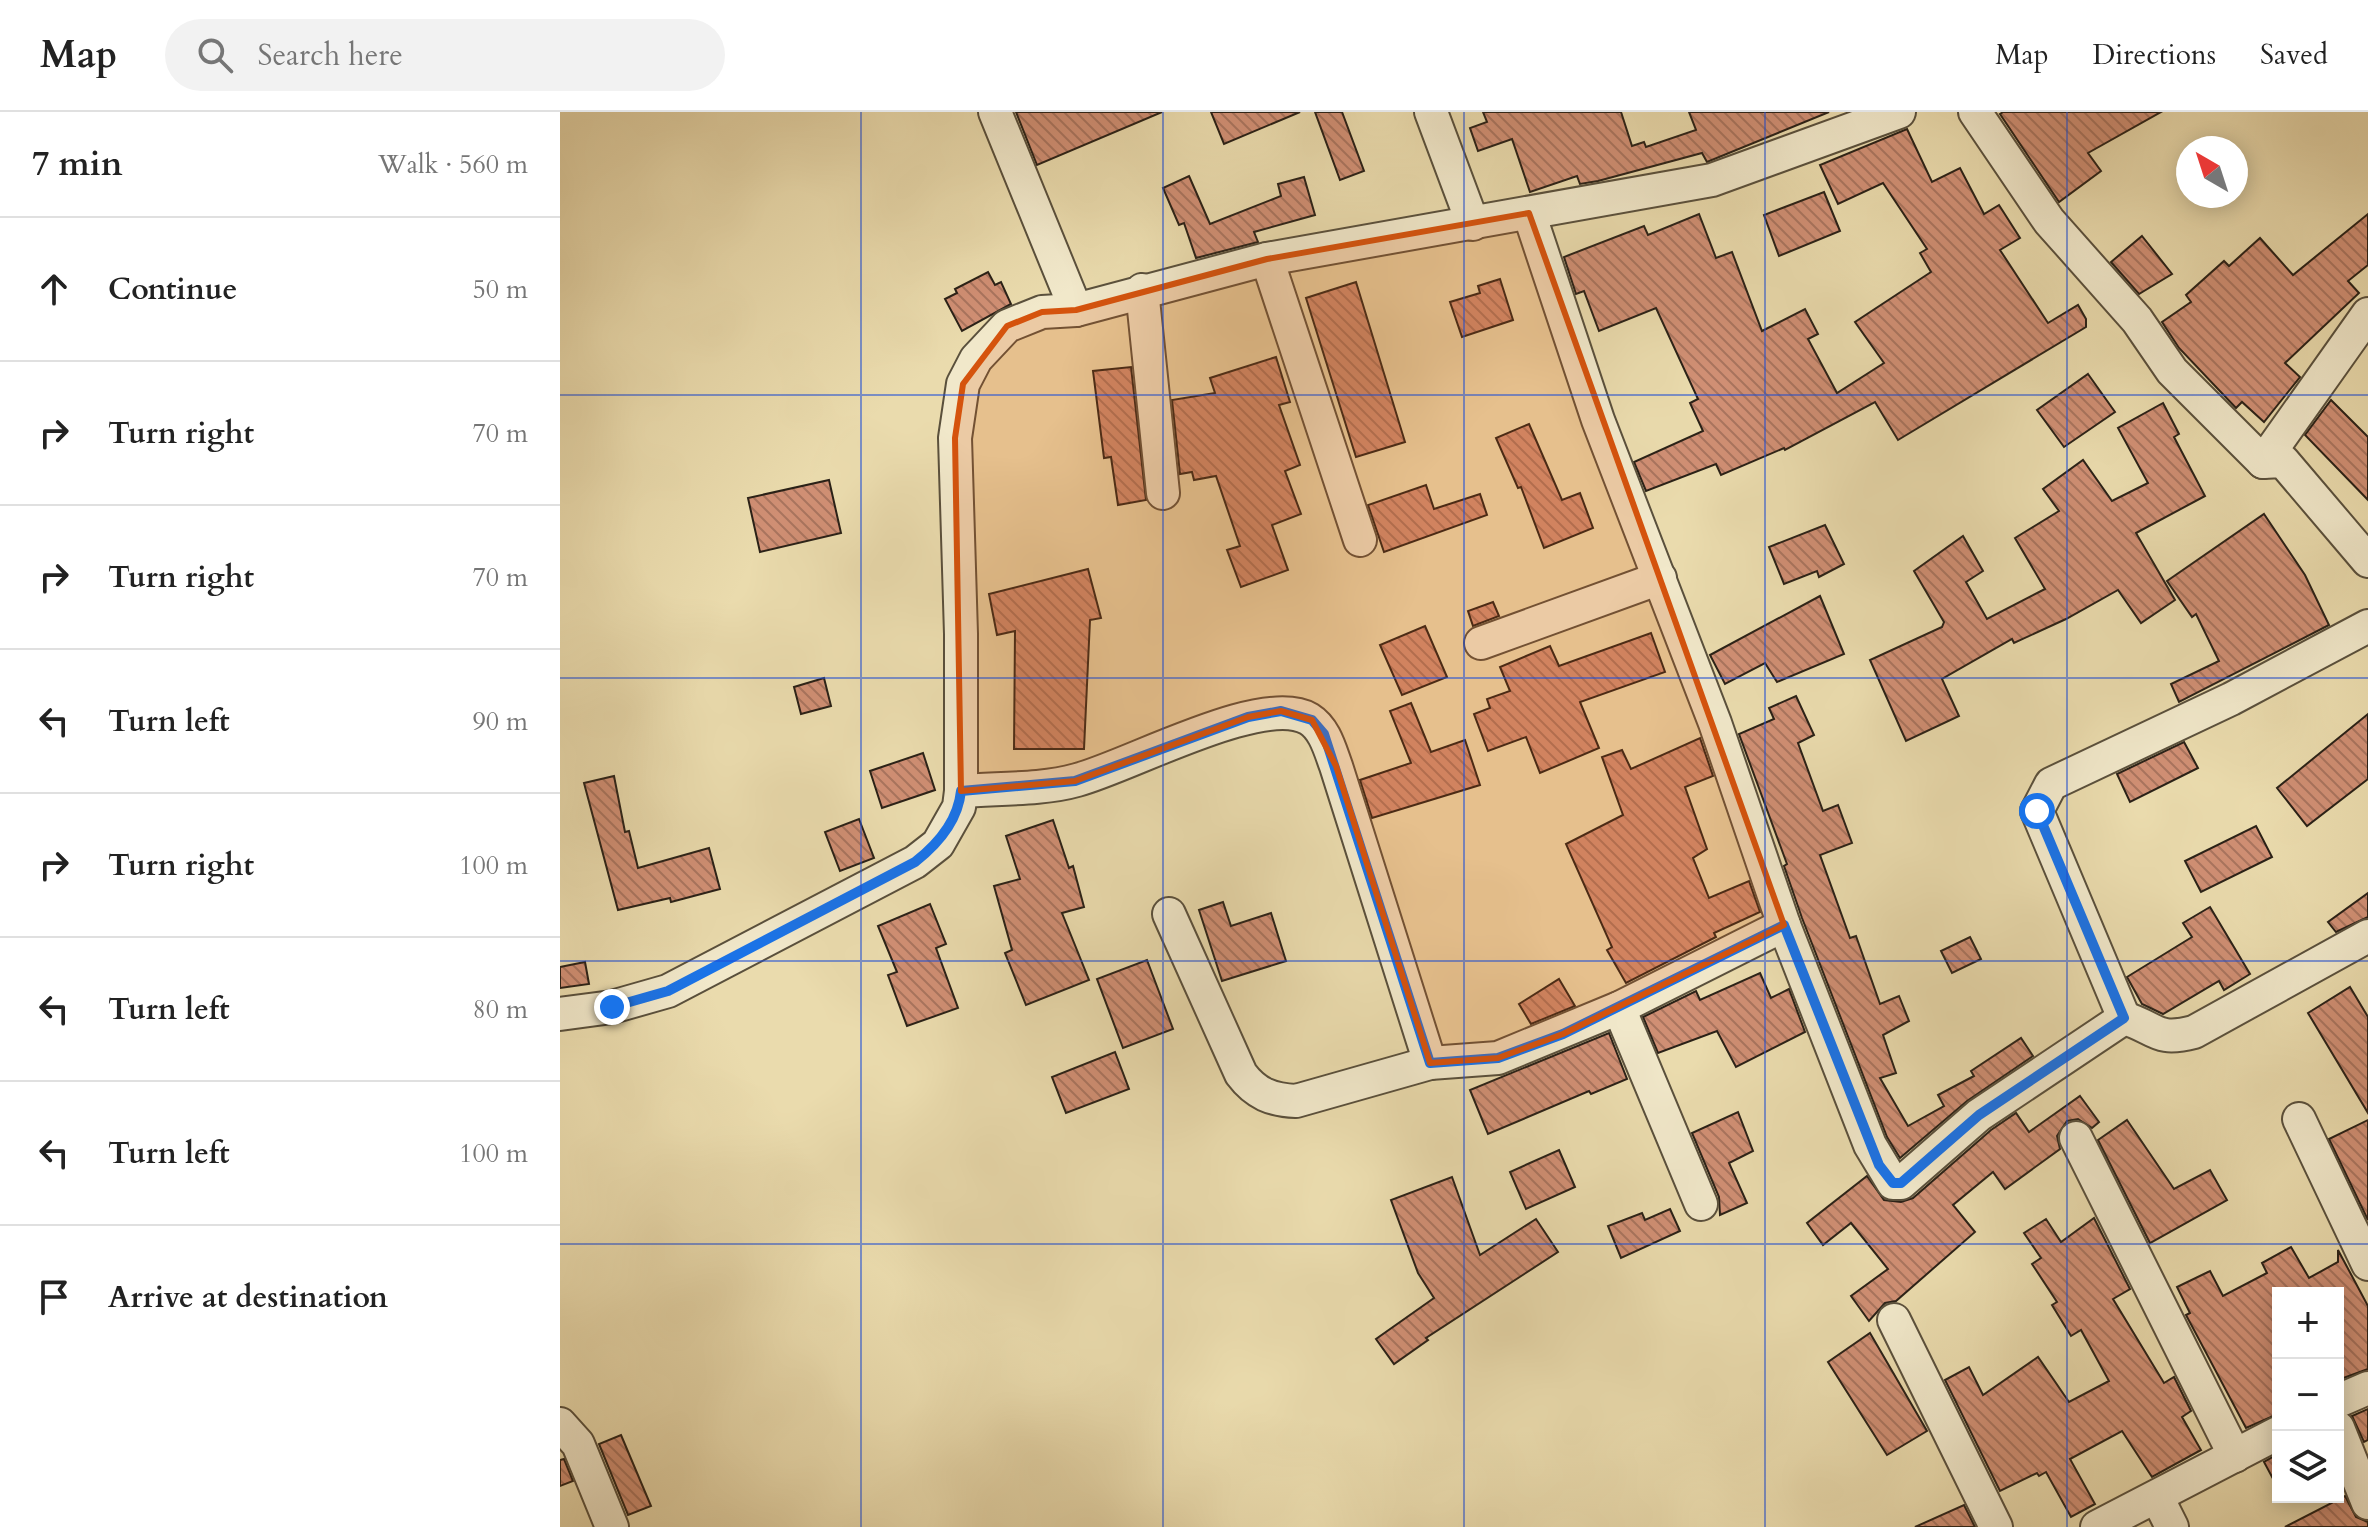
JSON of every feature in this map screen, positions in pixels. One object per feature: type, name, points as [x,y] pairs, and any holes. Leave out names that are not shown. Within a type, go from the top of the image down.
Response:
[{"type":"street","points":[[995,112],[1076,310]]},
{"type":"street","points":[[1431,112],[1473,224]]},
{"type":"street","points":[[560,1014],[612,1007],[668,991],[915,862],[938,844],[959,807],[961,791],[961,634],[955,438],[963,384],[976,359],[1007,326],[1042,312],[1076,310],[1267,259],[1712,180],[1899,112]]},
{"type":"street","points":[[1975,112],[2049,221],[2137,320],[2172,371],[2263,462],[2283,461],[2368,561]]},
{"type":"street","points":[[1529,213],[1598,420],[1715,723],[1784,925],[1870,1145],[1893,1183],[1901,1183],[1979,1115],[2124,1018],[2139,1022],[2149,1032],[2164,1036],[2194,1032],[2368,936]]},
{"type":"street","points":[[1267,259],[1360,540]]},
{"type":"street","points":[[1142,290],[1163,493]]},
{"type":"street","points":[[2263,462],[2368,314]]},
{"type":"street","points":[[1481,643],[1660,578]]},
{"type":"street","points":[[2124,1018],[2037,811],[2041,797],[2051,784],[2231,699],[2368,626]]},
{"type":"street","points":[[961,791],[1075,781],[1248,717],[1281,711],[1312,720],[1324,734],[1336,766],[1430,1063]]},
{"type":"street","points":[[1169,914],[1227,1051],[1252,1088],[1275,1100],[1296,1101],[1430,1063],[1498,1058],[1619,1008],[1784,925]]},
{"type":"street","points":[[1619,1008],[1701,1204]]},
{"type":"street","points":[[2299,1119],[2368,1264]]},
{"type":"street","points":[[2076,1138],[2235,1456]]},
{"type":"street","points":[[1894,1320],[1996,1527]]},
{"type":"street","points":[[2344,1398],[2368,1388]]},
{"type":"street","points":[[560,1424],[578,1444],[612,1527]]},
{"type":"street","points":[[2339,1431],[2368,1503]]},
{"type":"street","points":[[2097,1527],[2272,1436]]},
{"type":"street","points":[[2157,1497],[2172,1527]]},
{"type":"highlighted area","points":[[1529,213],[1784,925],[1563,1034],[1498,1058],[1430,1063],[1336,766],[1312,720],[1281,711],[1248,717],[1075,781],[961,791],[955,438],[963,384],[1007,326],[1042,312],[1076,310],[1267,259]]},
{"type":"building","points":[[1016,112],[1162,112],[1037,165]]},
{"type":"building","points":[[1211,112],[1300,112],[1224,144]]},
{"type":"building","points":[[1315,112],[1342,112],[1364,171],[1340,180]]},
{"type":"building","points":[[1483,112],[1621,112],[1632,146],[1644,142],[1646,147],[1696,130],[1689,112],[1829,112],[1707,162],[1702,153],[1598,181],[1580,184],[1577,176],[1530,192],[1512,139],[1478,151],[1470,128],[1487,122]]},
{"type":"building","points":[[2161,112],[2088,153],[2101,171],[2059,202],[2000,114]]},
{"type":"building","points":[[1907,129],[1932,182],[1960,168],[1984,214],[1999,205],[2020,238],[2000,250],[2048,323],[2078,305],[2086,319],[2086,327],[1898,440],[1875,402],[1785,450],[1721,475],[1716,464],[1646,491],[1634,462],[1703,431],[1690,403],[1698,399],[1656,308],[1599,331],[1584,291],[1576,294],[1564,257],[1644,226],[1648,235],[1699,214],[1716,258],[1732,252],[1762,331],[1805,309],[1818,334],[1808,339],[1837,393],[1884,363],[1855,322],[1931,272],[1920,253],[1927,249],[1883,183],[1838,204],[1820,165]]},
{"type":"building","points":[[1189,176],[1210,224],[1281,196],[1278,184],[1304,177],[1315,215],[1254,232],[1258,242],[1196,258],[1184,223],[1179,225],[1163,188]]},
{"type":"building","points":[[1824,192],[1840,231],[1779,256],[1764,215]]},
{"type":"building","points":[[2368,214],[2368,265],[2348,281],[2359,293],[2285,363],[2300,377],[2264,422],[2242,402],[2236,408],[2179,348],[2162,322],[2191,302],[2186,295],[2224,261],[2229,266],[2260,238],[2293,275]]},
{"type":"building","points":[[2142,236],[2172,274],[2139,294],[2111,262]]},
{"type":"building","points":[[988,272],[995,285],[1001,282],[1011,304],[962,331],[945,299],[957,293],[955,289]]},
{"type":"building","points":[[1500,279],[1513,320],[1462,337],[1450,302],[1480,293],[1478,286]]},
{"type":"building","points":[[1356,282],[1405,442],[1356,457],[1306,298]]},
{"type":"building","points":[[1276,357],[1290,402],[1279,405],[1300,465],[1285,471],[1301,514],[1272,525],[1288,570],[1241,587],[1227,550],[1240,546],[1216,476],[1194,480],[1192,472],[1180,474],[1172,400],[1215,393],[1210,378]]},
{"type":"building","points":[[1131,367],[1146,500],[1118,505],[1111,457],[1104,458],[1093,371]]},
{"type":"building","points":[[2088,374],[2115,412],[2064,447],[2037,410]]},
{"type":"building","points":[[2331,400],[2368,437],[2368,500],[2305,435]]},
{"type":"building","points":[[2163,403],[2179,434],[2174,437],[2205,496],[2136,533],[2175,600],[2141,623],[2118,590],[2066,619],[2014,643],[2012,639],[1942,679],[1959,716],[1906,741],[1870,660],[1942,627],[1944,622],[1914,571],[1963,536],[1983,571],[1966,582],[1987,619],[2045,589],[2015,538],[2059,511],[2043,489],[2083,460],[2112,501],[2148,483],[2118,428]]},
{"type":"building","points":[[1529,424],[1562,500],[1580,493],[1593,528],[1544,548],[1521,487],[1518,488],[1496,438]]},
{"type":"building","points":[[829,480],[841,533],[760,552],[748,498]]},
{"type":"building","points":[[1426,485],[1434,509],[1480,494],[1487,515],[1384,552],[1368,505]]},
{"type":"building","points":[[2264,514],[2305,575],[2329,625],[2179,702],[2171,684],[2219,661],[2196,614],[2192,617],[2167,581]]},
{"type":"building","points":[[1825,525],[1844,564],[1819,577],[1817,571],[1784,584],[1769,547]]},
{"type":"building","points":[[1088,569],[1101,618],[1090,620],[1084,749],[1014,749],[1015,631],[997,635],[989,594]]},
{"type":"building","points":[[1820,596],[1844,654],[1777,682],[1765,663],[1725,684],[1710,655]]},
{"type":"building","points":[[1493,602],[1499,616],[1473,626],[1468,611]]},
{"type":"building","points":[[1425,626],[1447,677],[1402,695],[1380,645]]},
{"type":"building","points":[[1651,633],[1665,672],[1580,702],[1599,748],[1540,773],[1526,737],[1488,751],[1474,714],[1490,708],[1487,699],[1510,691],[1500,667],[1550,646],[1559,666]]},
{"type":"building","points":[[824,678],[831,706],[801,714],[794,687]]},
{"type":"building","points":[[1796,696],[1814,735],[1798,743],[1823,811],[1838,805],[1852,843],[1820,855],[1850,938],[1856,936],[1880,1004],[1899,996],[1909,1021],[1883,1035],[1896,1073],[1880,1078],[1908,1126],[1944,1106],[1938,1095],[1974,1076],[1971,1071],[2021,1038],[2033,1056],[1967,1101],[1900,1158],[1887,1137],[1802,918],[1784,866],[1787,864],[1739,734],[1774,719],[1769,708]]},
{"type":"building","points":[[1411,703],[1431,752],[1465,740],[1480,785],[1372,818],[1360,780],[1411,763],[1390,711]]},
{"type":"building","points":[[2368,714],[2368,779],[2307,826],[2277,788]]},
{"type":"building","points":[[1700,738],[1713,776],[1685,787],[1707,849],[1693,858],[1709,898],[1749,881],[1760,912],[1714,933],[1716,937],[1626,983],[1607,950],[1612,947],[1566,844],[1623,815],[1602,757],[1622,750],[1631,769]]},
{"type":"building","points":[[2184,742],[2198,768],[2130,802],[2117,774]]},
{"type":"building","points":[[923,753],[935,790],[882,808],[870,771]]},
{"type":"building","points":[[614,776],[625,832],[629,831],[638,868],[709,848],[720,889],[671,902],[670,898],[618,910],[584,783]]},
{"type":"building","points":[[859,819],[874,858],[840,871],[825,832]]},
{"type":"building","points":[[1053,820],[1069,868],[1073,866],[1084,907],[1062,913],[1089,980],[1026,1005],[1005,953],[1012,950],[994,886],[1020,879],[1006,836]]},
{"type":"building","points":[[2256,826],[2272,857],[2201,892],[2185,861]]},
{"type":"building","points":[[2368,893],[2368,917],[2336,932],[2328,922]]},
{"type":"building","points":[[1223,902],[1231,926],[1271,913],[1286,961],[1222,981],[1199,910]]},
{"type":"building","points":[[930,904],[946,944],[936,948],[958,1008],[907,1026],[888,975],[897,972],[878,926]]},
{"type":"building","points":[[2210,907],[2250,974],[2224,990],[2219,981],[2163,1014],[2142,1004],[2127,977],[2192,937],[2183,923]]},
{"type":"building","points":[[1970,937],[1981,959],[1952,973],[1941,951]]},
{"type":"building","points":[[1147,960],[1173,1029],[1123,1048],[1097,979]]},
{"type":"building","points":[[585,962],[589,984],[560,988],[560,967]]},
{"type":"building","points":[[1760,973],[1771,998],[1789,989],[1805,1032],[1736,1067],[1717,1031],[1658,1053],[1643,1017],[1696,991],[1700,1000]]},
{"type":"building","points":[[1559,979],[1575,1006],[1531,1024],[1519,1004]]},
{"type":"building","points":[[2350,987],[2368,1017],[2368,1113],[2308,1013]]},
{"type":"building","points":[[1609,1033],[1627,1079],[1591,1094],[1589,1091],[1488,1134],[1470,1090]]},
{"type":"building","points":[[1115,1052],[1129,1089],[1066,1113],[1052,1077]]},
{"type":"building","points":[[2080,1096],[2099,1122],[2092,1128],[2078,1119],[2067,1121],[2057,1136],[2060,1149],[2005,1189],[1993,1172],[1953,1205],[1975,1232],[1896,1301],[1885,1303],[1869,1321],[1851,1296],[1888,1269],[1851,1223],[1823,1245],[1807,1223],[1867,1176],[1884,1200],[1901,1202],[1913,1198],[1991,1130],[2016,1113],[2029,1132]]},
{"type":"building","points":[[1738,1112],[1753,1151],[1729,1163],[1747,1203],[1720,1215],[1719,1197],[1692,1133]]},
{"type":"building","points":[[2127,1120],[2174,1189],[2210,1170],[2227,1200],[2150,1243],[2098,1140]]},
{"type":"building","points":[[2368,1120],[2368,1220],[2329,1139]]},
{"type":"building","points":[[1559,1150],[1575,1187],[1526,1209],[1510,1172]]},
{"type":"building","points":[[1452,1177],[1480,1255],[1536,1219],[1558,1252],[1426,1338],[1428,1340],[1394,1364],[1376,1339],[1434,1298],[1418,1273],[1391,1200]]},
{"type":"building","points":[[1670,1209],[1680,1231],[1621,1258],[1608,1226],[1642,1213],[1645,1220]]},
{"type":"building","points":[[2094,1218],[2130,1289],[2113,1299],[2164,1383],[2174,1377],[2191,1411],[2182,1417],[2201,1450],[2152,1477],[2122,1431],[2070,1459],[2095,1504],[2071,1517],[2046,1472],[2039,1476],[2037,1473],[2000,1491],[1945,1380],[1969,1367],[1983,1395],[2038,1357],[2069,1402],[2109,1381],[2081,1330],[2071,1336],[2052,1305],[2057,1302],[2032,1264],[2041,1258],[2024,1233],[2046,1219],[2061,1242]]},
{"type":"building","points":[[2291,1247],[2309,1278],[2338,1262],[2338,1250],[2368,1306],[2368,1369],[2344,1378],[2344,1287],[2272,1287],[2272,1417],[2246,1428],[2186,1315],[2190,1313],[2177,1287],[2210,1271],[2223,1296],[2267,1273],[2262,1263]]},
{"type":"building","points":[[1870,1333],[1927,1431],[1887,1455],[1828,1362]]},
{"type":"building","points":[[2368,1409],[2368,1440],[2364,1442],[2352,1416]]},
{"type":"building","points":[[621,1435],[651,1506],[628,1515],[599,1444]]},
{"type":"building","points":[[2272,1457],[2272,1477],[2264,1462]]},
{"type":"building","points":[[564,1459],[573,1481],[560,1486],[560,1460]]},
{"type":"building","points":[[2344,1497],[2356,1517],[2368,1522],[2368,1527],[2285,1527],[2331,1503],[2344,1503]]},
{"type":"building","points":[[1964,1505],[1975,1527],[1915,1527]]},
{"type":"route","points":[[612,1007],[668,991],[915,862],[938,844],[959,807],[961,791],[1075,781],[1248,717],[1281,711],[1312,720],[1324,734],[1430,1063],[1498,1058],[1563,1034],[1784,925],[1879,1165],[1893,1183],[1901,1183],[1979,1115],[2124,1018],[2037,811]]}]
